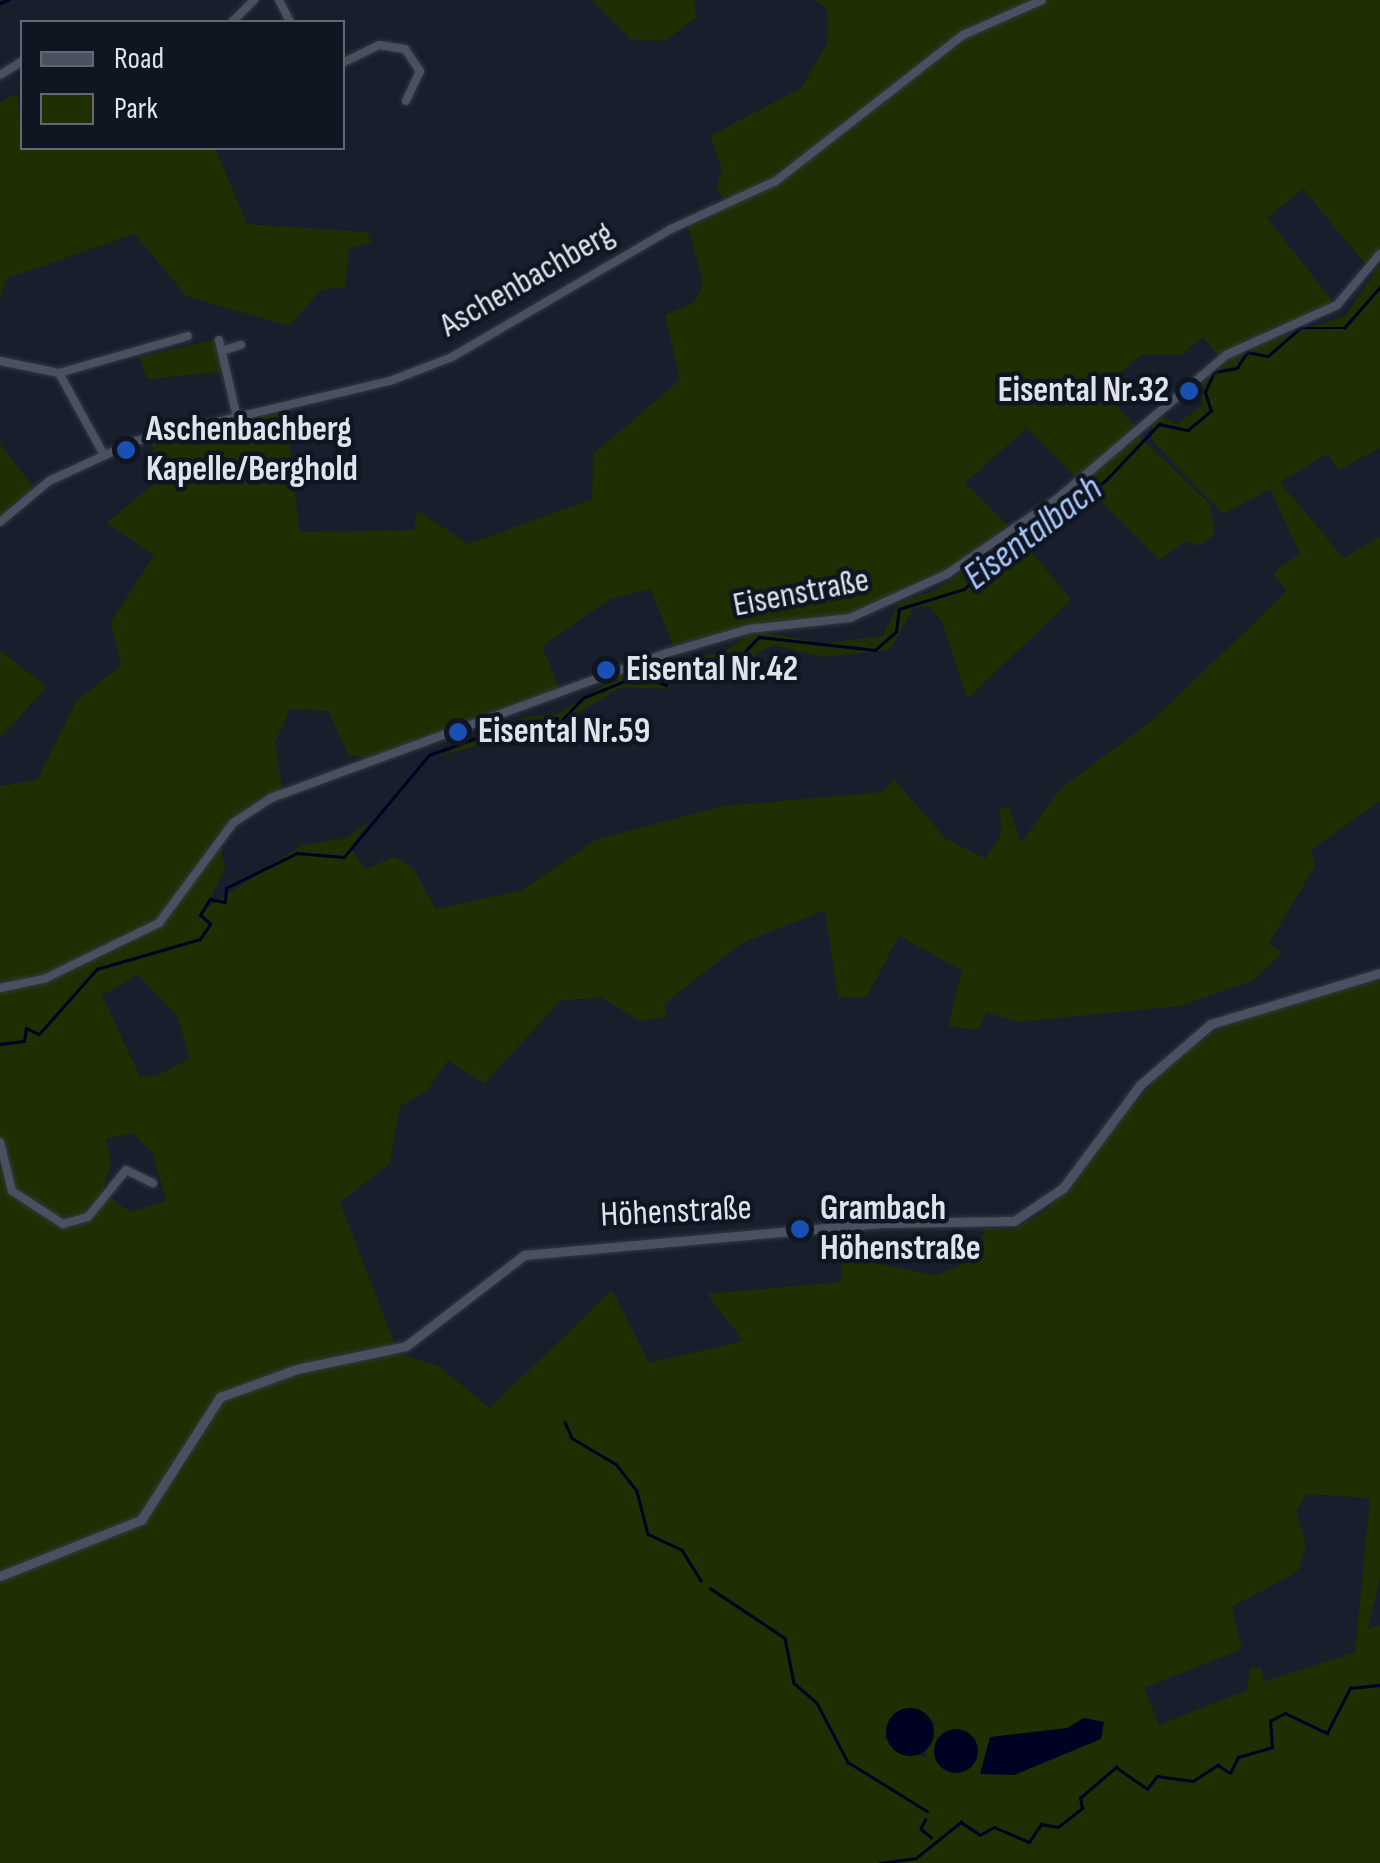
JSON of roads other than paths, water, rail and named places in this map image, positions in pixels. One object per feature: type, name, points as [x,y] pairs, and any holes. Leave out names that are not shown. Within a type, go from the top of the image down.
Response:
[{"type":"street","points":[[234,20],[254,0]]},
{"type":"street","name":"Aschenbachberg","points":[[0,522],[49,481],[104,455],[236,414],[390,381],[452,357],[671,229],[776,182],[964,35],[1042,0]]},
{"type":"street","points":[[345,62],[379,45],[405,49],[420,71],[406,101]]},
{"type":"street","name":"Eisenstraße","points":[[0,988],[44,979],[159,923],[251,807],[433,746],[667,653],[749,629],[850,618],[932,582],[1057,499],[1226,355],[1338,305],[1380,254]]},
{"type":"street","points":[[0,361],[59,373],[188,336]]},
{"type":"street","points":[[219,340],[236,414]]},
{"type":"street","points":[[222,351],[241,345]]},
{"type":"street","points":[[59,373],[104,455]]},
{"type":"street","name":"Höhenstraße","points":[[0,1576],[141,1520],[220,1396],[296,1368],[406,1346],[524,1255],[885,1223],[1014,1222],[1063,1188],[1140,1085],[1212,1024],[1380,973]]},
{"type":"street","points":[[0,1142],[12,1192],[52,1221],[82,1221],[129,1169],[153,1183]]},
{"type":"water","points":[[910,1708],[927,1715],[934,1732],[927,1749],[910,1756],[893,1749],[886,1732],[893,1715]]},
{"type":"water","points":[[1084,1718],[1104,1722],[1101,1739],[1014,1775],[980,1774],[990,1737],[1067,1728]]},
{"type":"water","points":[[956,1729],[971,1736],[978,1751],[971,1766],[956,1773],[941,1766],[934,1751],[941,1736]]},
{"type":"waterway","points":[[0,3],[8,0]]},
{"type":"waterway","name":"Eisentalbach","points":[[0,1044],[24,1041],[26,1028],[39,1034],[97,969],[200,939],[210,924],[200,915],[210,899],[225,902],[226,888],[297,853],[344,857],[429,755],[498,730],[507,737],[557,718],[557,725],[583,698],[642,674],[666,685],[679,665],[730,667],[759,637],[875,650],[896,632],[899,609],[964,589],[1043,519],[1105,481],[1159,424],[1188,430],[1211,411],[1205,392],[1214,372],[1237,368],[1247,352],[1268,356],[1300,328],[1344,328],[1380,287]]},
{"type":"waterway","points":[[565,1422],[572,1438],[616,1464],[637,1491],[648,1534],[682,1550],[701,1580]]},
{"type":"waterway","points":[[710,1588],[785,1638],[794,1683],[817,1703],[848,1762],[927,1811]]},
{"type":"waterway","points":[[880,1863],[916,1858],[961,1822],[980,1835],[994,1827],[1029,1842],[1041,1824],[1058,1827],[1082,1808],[1080,1798],[1116,1767],[1147,1789],[1157,1776],[1193,1781],[1218,1765],[1230,1773],[1238,1757],[1272,1747],[1270,1721],[1285,1713],[1327,1733],[1350,1688],[1380,1685]]},
{"type":"waterway","points":[[926,1819],[921,1829],[931,1837]]},
{"type":"place","name":"Eisental Nr.32","points":[[1189,391]]},
{"type":"place","name":"Aschenbachberg Kapelle/Berghold","points":[[126,450]]},
{"type":"place","name":"Eisental Nr.42","points":[[606,670]]},
{"type":"place","name":"Eisental Nr.59","points":[[458,732]]},
{"type":"place","name":"Grambach Höhenstraße","points":[[800,1229]]}]
